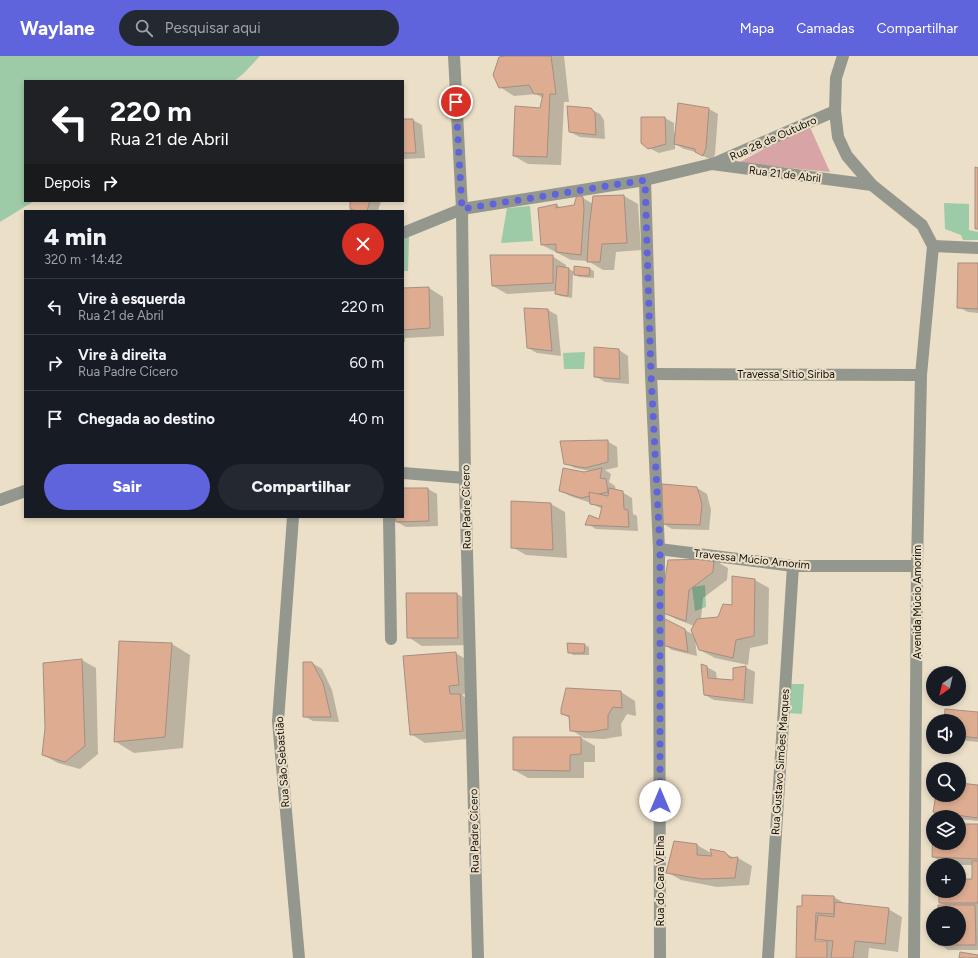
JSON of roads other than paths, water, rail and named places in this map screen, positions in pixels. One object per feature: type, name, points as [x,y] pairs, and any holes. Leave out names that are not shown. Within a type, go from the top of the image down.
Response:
[{"type":"street","name":"Rua Padre Cícero","points":[[454,56],[462,209],[465,478],[478,958]]},
{"type":"street","points":[[844,56],[836,78],[835,111],[838,137],[847,156],[872,185],[922,225],[933,246],[978,248]]},
{"type":"street","name":"Rua 28 de Outubro","points":[[712,164],[835,111]]},
{"type":"street","name":"Rua 21 de Abril","points":[[404,233],[462,209],[645,180],[712,164],[872,185]]},
{"type":"street","name":"Rua do Cara VElha","points":[[645,180],[651,374],[660,549],[660,958]]},
{"type":"street","name":"Avenida Múcio Amorim","points":[[914,958],[917,566],[921,375],[933,246]]},
{"type":"street","name":"Travessa Sítio Siriba","points":[[651,374],[921,375]]},
{"type":"street","points":[[404,473],[465,478]]},
{"type":"street","points":[[0,500],[24,491]]},
{"type":"street","name":"Rua São Sebastião","points":[[293,518],[278,721],[299,958]]},
{"type":"street","points":[[389,518],[391,639]]},
{"type":"street","name":"Travessa Múcio Amorim","points":[[660,549],[793,566],[917,566]]},
{"type":"street","name":"Rua Gustavo Simões Marques","points":[[768,958],[793,566]]}]
